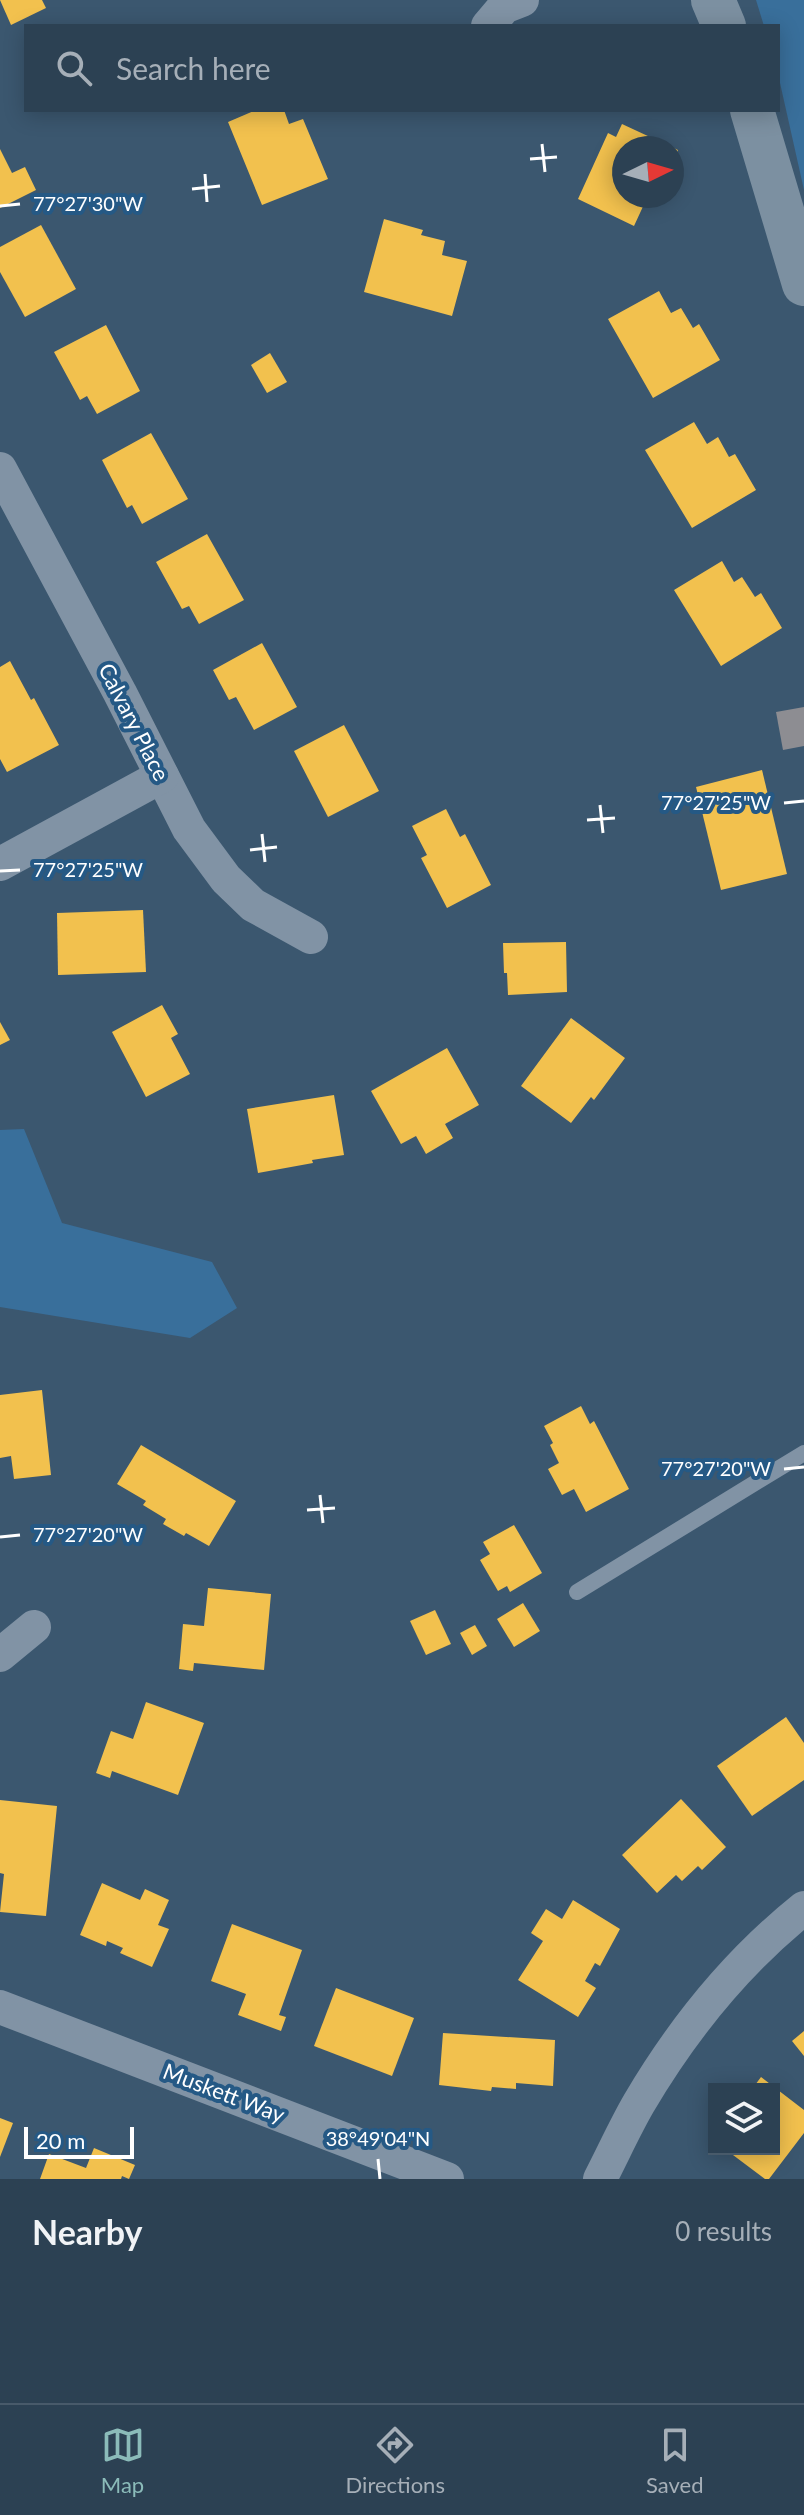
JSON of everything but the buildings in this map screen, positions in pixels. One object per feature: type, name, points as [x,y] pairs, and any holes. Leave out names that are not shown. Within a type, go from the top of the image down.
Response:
[{"type":"street","points":[[490,24],[504,7],[522,0]]},
{"type":"street","points":[[713,0],[723,24]]},
{"type":"street","points":[[753,112],[804,284]]},
{"type":"street","name":"Calvary Place","points":[[0,469],[189,829],[226,879],[253,905],[311,937]]},
{"type":"street","points":[[0,864],[162,776]]},
{"type":"street","points":[[0,1655],[34,1627]]},
{"type":"street","points":[[600,2179],[638,2105],[669,2055],[725,1983],[804,1908]]},
{"type":"street","name":"Muskett Way","points":[[0,2007],[447,2179]]},
{"type":"lane","points":[[577,1592],[804,1453]]},
{"type":"shaded area","points":[[756,0],[804,0],[804,190],[780,83],[780,24],[763,24]]},
{"type":"shaded area","points":[[24,1129],[62,1223],[212,1262],[237,1308],[190,1338],[0,1307],[0,1130]]}]
